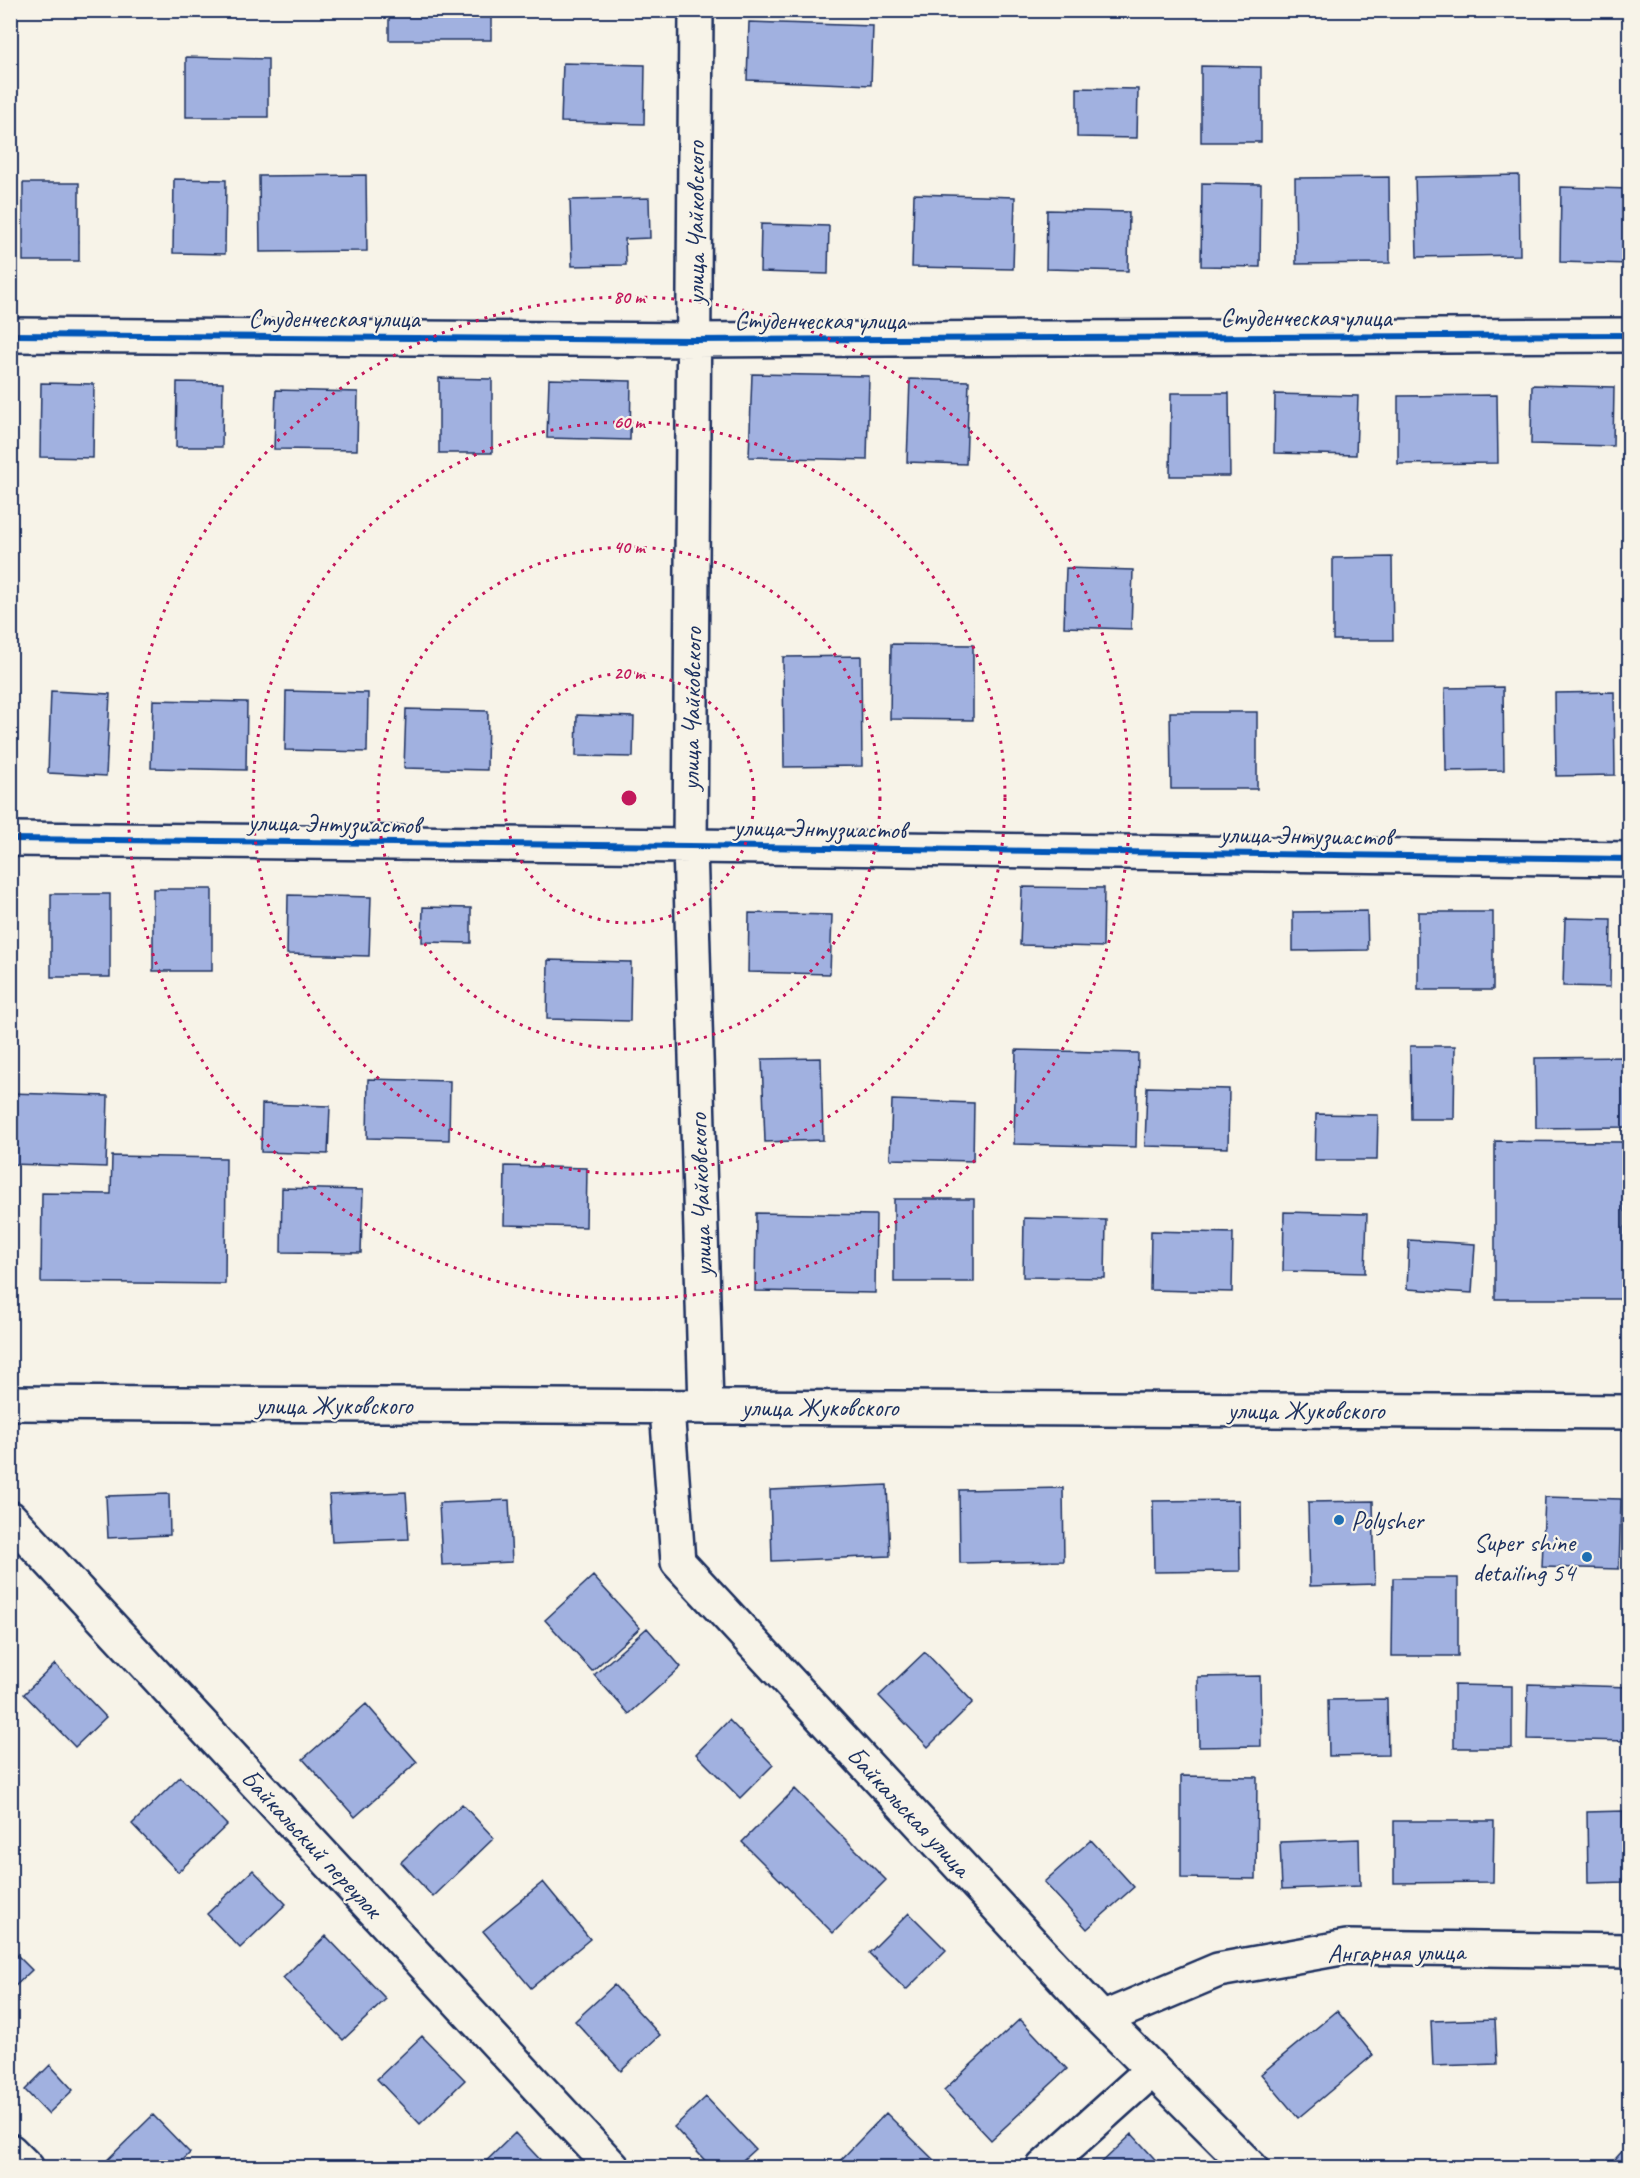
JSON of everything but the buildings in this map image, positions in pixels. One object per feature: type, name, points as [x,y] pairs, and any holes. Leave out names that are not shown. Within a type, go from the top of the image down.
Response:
[{"type":"street","name":"улица Чайковского","points":[[696,10],[690,846],[706,1407]]},
{"type":"street","name":"Студенческая улица","points":[[10,335],[695,340],[1629,335]]},
{"type":"street","name":"улица Энтузиастов","points":[[10,839],[690,846],[1629,860]]},
{"type":"street","name":"улица Жуковского","points":[[10,1403],[1629,1412]]},
{"type":"street","name":"Байкальская улица","points":[[667,1408],[678,1562],[1102,2019],[1251,2168]]},
{"type":"street","name":"Байкальский переулок","points":[[10,1518],[613,2168]]},
{"type":"street","name":"Ангарная улица","points":[[1102,2019],[1218,1970],[1347,1947],[1629,1952]]},
{"type":"street","points":[[1043,2168],[1152,2070]]},
{"type":"street","points":[[10,2151],[27,2168]]},
{"type":"cycle path","points":[[10,335],[695,340],[1630,335]]},
{"type":"cycle path","points":[[10,839],[1630,859]]},
{"type":"place","name":"Polysher","points":[[1339,1520]]},
{"type":"place","name":"Super shine detailing 54","points":[[1587,1557]]}]
